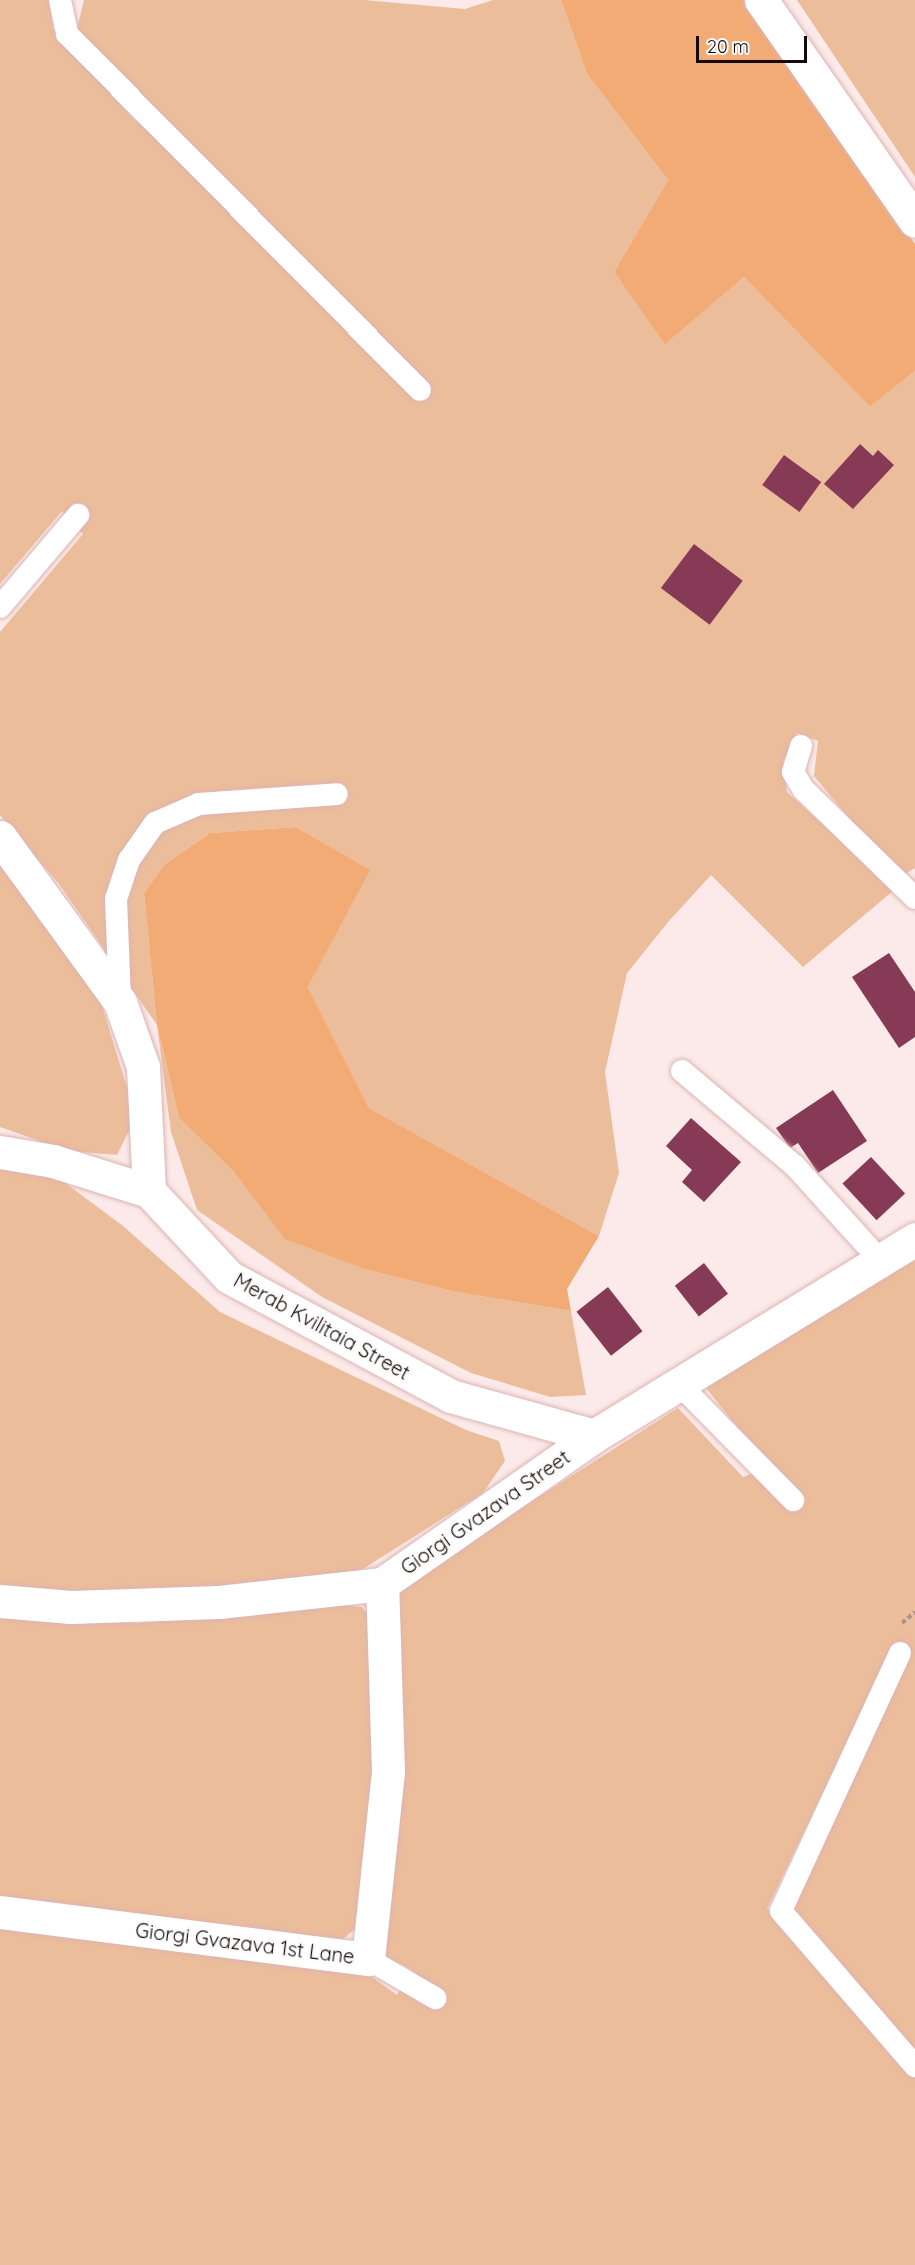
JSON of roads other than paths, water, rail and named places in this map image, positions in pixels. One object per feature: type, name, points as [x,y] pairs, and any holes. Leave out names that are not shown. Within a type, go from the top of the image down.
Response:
[{"type":"street","points":[[761,0],[915,221]]},
{"type":"street","points":[[0,837],[120,1002],[143,1067],[149,1191],[53,1161],[0,1152]]},
{"type":"street","name":"Merab Kvilitaia Street","points":[[149,1191],[229,1277],[451,1396],[594,1436]]},
{"type":"street","name":"Giorgi Gvazava Street","points":[[0,1601],[71,1607],[219,1602],[382,1584],[594,1436],[915,1239]]},
{"type":"street","name":"Giorgi Gvazava 1st Lane","points":[[0,1912],[368,1959],[388,1771],[382,1584]]},
{"type":"lane","points":[[60,0],[67,34],[420,390]]},
{"type":"lane","points":[[0,607],[78,515]]},
{"type":"lane","points":[[801,746],[793,772],[804,790],[915,898]]},
{"type":"lane","points":[[120,1002],[116,899],[129,860],[156,823],[199,804],[337,794]]},
{"type":"lane","points":[[682,1071],[795,1166],[880,1260]]},
{"type":"lane","points":[[679,1384],[793,1500]]},
{"type":"lane","points":[[900,1653],[781,1911],[915,2066]]},
{"type":"lane","points":[[368,1959],[435,1998]]}]
